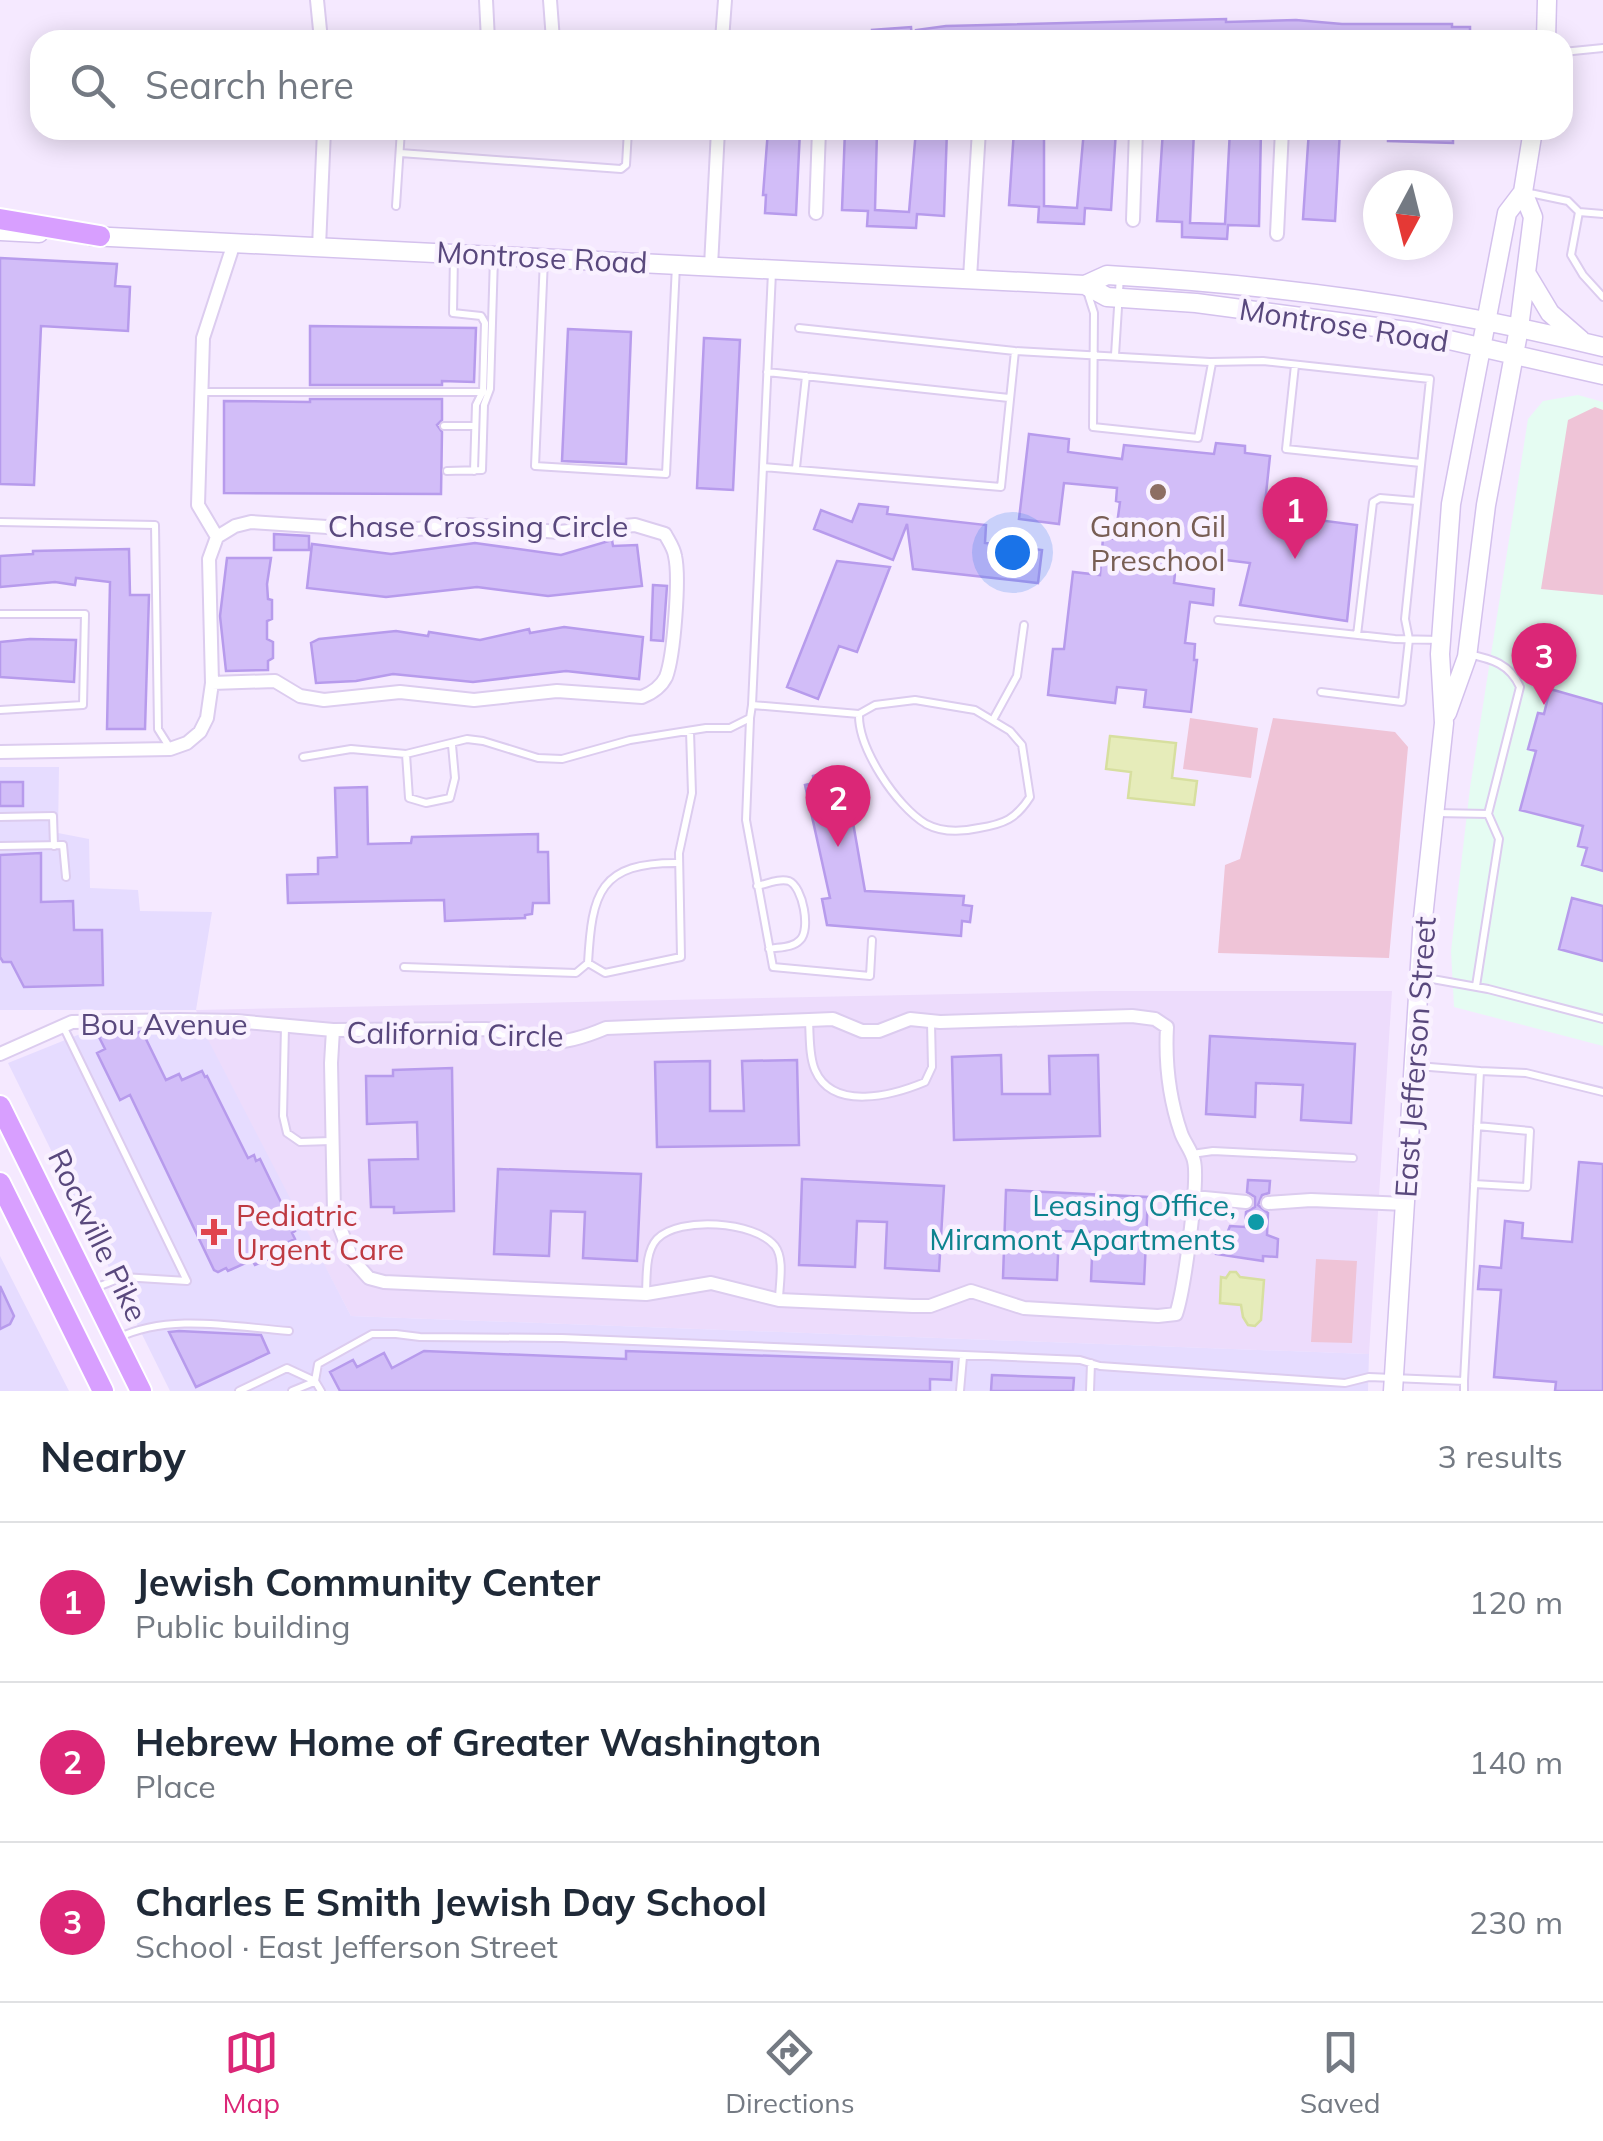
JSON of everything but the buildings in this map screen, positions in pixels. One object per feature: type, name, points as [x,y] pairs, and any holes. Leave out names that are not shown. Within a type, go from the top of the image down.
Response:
[{"type":"main road","points":[[0,219],[100,236]]},
{"type":"main road","name":"Rockville Pike","points":[[0,1106],[142,1391]]},
{"type":"main road","points":[[0,1183],[103,1391]]},
{"type":"street","points":[[317,0],[321,30]]},
{"type":"street","points":[[486,0],[488,30]]},
{"type":"street","points":[[550,0],[552,30]]},
{"type":"street","points":[[723,30],[725,0]]},
{"type":"street","points":[[1547,30],[1550,3]]},
{"type":"street","points":[[319,247],[324,140]]},
{"type":"street","points":[[710,266],[717,140]]},
{"type":"street","points":[[816,213],[819,140]]},
{"type":"street","points":[[970,278],[979,140]]},
{"type":"street","points":[[1133,220],[1136,140]]},
{"type":"street","points":[[1276,234],[1281,140]]},
{"type":"street","name":"East Jefferson Street","points":[[1444,723],[1467,654],[1486,505],[1519,328],[1533,216],[1524,192],[1532,140]]},
{"type":"street","name":"East Jefferson Street","points":[[1394,1384],[1419,977],[1444,723],[1441,640],[1451,504],[1507,213],[1524,192]]},
{"type":"street","name":"Montrose Road","points":[[0,232],[1085,285],[1108,275],[1313,292],[1418,306],[1594,345]]},
{"type":"street","points":[[0,752],[170,749],[187,743],[200,732],[207,718],[212,683],[209,559],[217,538],[198,505],[202,338],[234,243]]},
{"type":"street","points":[[1526,273],[1550,313],[1594,345]]},
{"type":"street","name":"Montrose Road","points":[[1085,285],[1107,298],[1196,304],[1414,332],[1603,375]]},
{"type":"street","name":"Chase Crossing Circle","points":[[212,683],[275,681],[300,696],[324,700],[400,692],[474,700],[557,691],[642,697],[651,694],[666,677],[676,586],[675,555],[665,534],[635,525],[559,532],[470,525],[389,532],[251,522],[235,526],[217,538]]},
{"type":"street","name":"California Circle","points":[[1132,1016],[1155,1019],[1167,1027],[1166,1066],[1181,1133],[1194,1162],[1183,1294],[1176,1314],[1024,1308],[971,1291],[930,1306],[913,1306],[779,1300],[711,1283],[646,1294],[384,1282],[369,1278],[352,1258],[334,1212],[333,1030],[505,1030],[535,1041],[554,1042],[588,1036],[606,1028],[809,1020],[833,1019],[862,1031],[879,1031],[910,1020],[1132,1016]]},
{"type":"street","name":"Bou Avenue","points":[[0,1054],[72,1022],[180,1020],[333,1030]]},
{"type":"street","points":[[1194,1197],[1246,1202]]},
{"type":"street","points":[[1268,1202],[1406,1204]]},
{"type":"lane","points":[[1573,51],[1603,48]]},
{"type":"lane","points":[[396,206],[401,140]]},
{"type":"lane","points":[[400,153],[621,169],[626,165],[627,140]]},
{"type":"lane","points":[[1524,192],[1568,201],[1579,212],[1603,214]]},
{"type":"lane","points":[[1579,212],[1571,255],[1603,297]]},
{"type":"lane","points":[[454,253],[453,313],[482,316],[486,323],[483,392],[476,405],[474,470]]},
{"type":"lane","points":[[446,471],[482,470],[484,405],[490,388],[494,255]]},
{"type":"lane","points":[[544,258],[535,466],[666,474],[676,264]]},
{"type":"lane","points":[[772,268],[746,820],[773,967],[870,976],[872,940]]},
{"type":"lane","points":[[1115,354],[1120,276]]},
{"type":"lane","points":[[1085,285],[1094,313],[1093,428],[1198,438],[1212,362]]},
{"type":"lane","points":[[799,328],[1015,351],[1212,362],[1263,361],[1430,379],[1404,619],[1410,639],[1402,702],[1321,692]]},
{"type":"lane","points":[[762,467],[1001,487],[1015,351]]},
{"type":"lane","points":[[1295,365],[1286,449],[1421,463]]},
{"type":"lane","points":[[767,372],[1008,398]]},
{"type":"lane","points":[[796,468],[806,376]]},
{"type":"lane","points":[[201,392],[483,392]]},
{"type":"lane","points":[[444,426],[475,426]]},
{"type":"lane","points":[[1358,635],[1373,502],[1380,498],[1416,501]]},
{"type":"lane","points":[[0,522],[155,525],[158,729],[170,749]]},
{"type":"lane","points":[[0,614],[86,614],[83,705],[0,710]]},
{"type":"lane","points":[[1218,620],[1441,640]]},
{"type":"lane","points":[[994,718],[1017,676],[1024,625]]},
{"type":"lane","points":[[1467,654],[1496,660],[1514,673],[1520,687],[1488,814],[1499,839],[1476,986]]},
{"type":"lane","points":[[752,705],[859,714],[875,705],[915,700],[975,710],[994,718],[1022,745],[1030,798],[1006,824],[949,831],[926,824],[900,800],[866,751],[858,729],[859,714]]},
{"type":"lane","points":[[303,757],[350,749],[406,754],[467,740],[538,758],[562,759],[630,740],[730,728],[750,718]]},
{"type":"lane","points":[[588,963],[605,972],[680,957],[679,862],[692,793],[690,731]]},
{"type":"lane","points":[[406,754],[409,798],[426,804],[450,798],[454,778],[452,745]]},
{"type":"lane","points":[[1434,813],[1488,814]]},
{"type":"lane","points":[[0,817],[53,816],[54,846]]},
{"type":"lane","points":[[0,846],[64,845],[66,877]]},
{"type":"lane","points":[[404,967],[576,972],[588,963],[591,916],[598,895],[620,871],[655,862],[679,862]]},
{"type":"lane","points":[[757,886],[782,880],[794,882],[801,902],[804,938],[794,945],[769,949]]},
{"type":"lane","points":[[1419,977],[1476,986],[1603,1018]]},
{"type":"lane","points":[[809,1020],[812,1062],[820,1080],[838,1091],[867,1098],[903,1092],[925,1082],[932,1067],[931,1022]]},
{"type":"lane","points":[[62,1025],[187,1281],[123,1276],[91,1290]]},
{"type":"lane","points":[[285,1026],[283,1116],[287,1133],[300,1142],[333,1140]]},
{"type":"lane","points":[[1414,1066],[1526,1074],[1603,1092]]},
{"type":"lane","points":[[1464,1391],[1480,1071]]},
{"type":"lane","points":[[1474,1184],[1527,1187],[1530,1131],[1477,1126]]},
{"type":"lane","points":[[1191,1155],[1213,1152],[1353,1158]]},
{"type":"lane","points":[[646,1294],[654,1242],[666,1232],[710,1224],[740,1226],[774,1244],[780,1259],[779,1300]]},
{"type":"lane","points":[[116,1339],[162,1323],[289,1331]]},
{"type":"lane","points":[[315,1381],[318,1364],[372,1334],[1080,1360],[1344,1387],[1365,1377],[1394,1384],[1464,1381]]},
{"type":"lane","points":[[960,1391],[963,1357]]},
{"type":"lane","points":[[1090,1363],[1090,1391]]},
{"type":"lane","points":[[240,1391],[287,1368],[315,1381],[321,1391]]},
{"type":"lane","points":[[292,1391],[315,1381]]},
{"type":"shaded area","points":[[1578,395],[1603,402],[1603,1046],[1454,1007],[1451,951],[1470,788],[1528,419],[1543,401]]},
{"type":"shaded area","points":[[1595,407],[1603,410],[1603,595],[1541,589],[1568,420]]},
{"type":"shaded area","points":[[1190,718],[1258,728],[1251,778],[1183,769]]},
{"type":"shaded area","points":[[1273,718],[1395,732],[1408,747],[1389,958],[1218,953],[1225,865],[1240,859]]},
{"type":"shaded area","points":[[1110,736],[1176,743],[1172,778],[1197,781],[1194,805],[1128,798],[1131,772],[1106,769]]},
{"type":"shaded area","points":[[0,767],[59,767],[58,833],[89,839],[90,888],[138,890],[140,911],[212,912],[196,1010],[0,1010]]},
{"type":"shaded area","points":[[1101,991],[1392,991],[1369,1354],[351,1316],[206,1039],[196,1010]]},
{"type":"shaded area","points":[[100,1026],[202,1028],[351,1316],[1369,1354],[1368,1391],[170,1391],[8,1063]]},
{"type":"shaded area","points":[[0,1256],[69,1391],[0,1391]]},
{"type":"shaded area","points":[[1316,1259],[1357,1261],[1352,1343],[1311,1342]]},
{"type":"shaded area","points":[[1230,1272],[1264,1280],[1261,1320],[1255,1326],[1248,1325],[1241,1305],[1220,1303],[1221,1277],[1226,1278]]},
{"type":"place","name":"Ganon Gil Preschool","points":[[1158,492]]},
{"type":"place","name":"Jewish Community Center","points":[[1295,559]]},
{"type":"place","name":"Charles E Smith Jewish Day School","points":[[1544,705]]},
{"type":"place","name":"Hebrew Home of Greater Washington","points":[[838,847]]},
{"type":"place","name":"Leasing Office, Miramont Apartments","points":[[1256,1222]]},
{"type":"place","name":"Pediatric Urgent Care","points":[[214,1232]]}]
